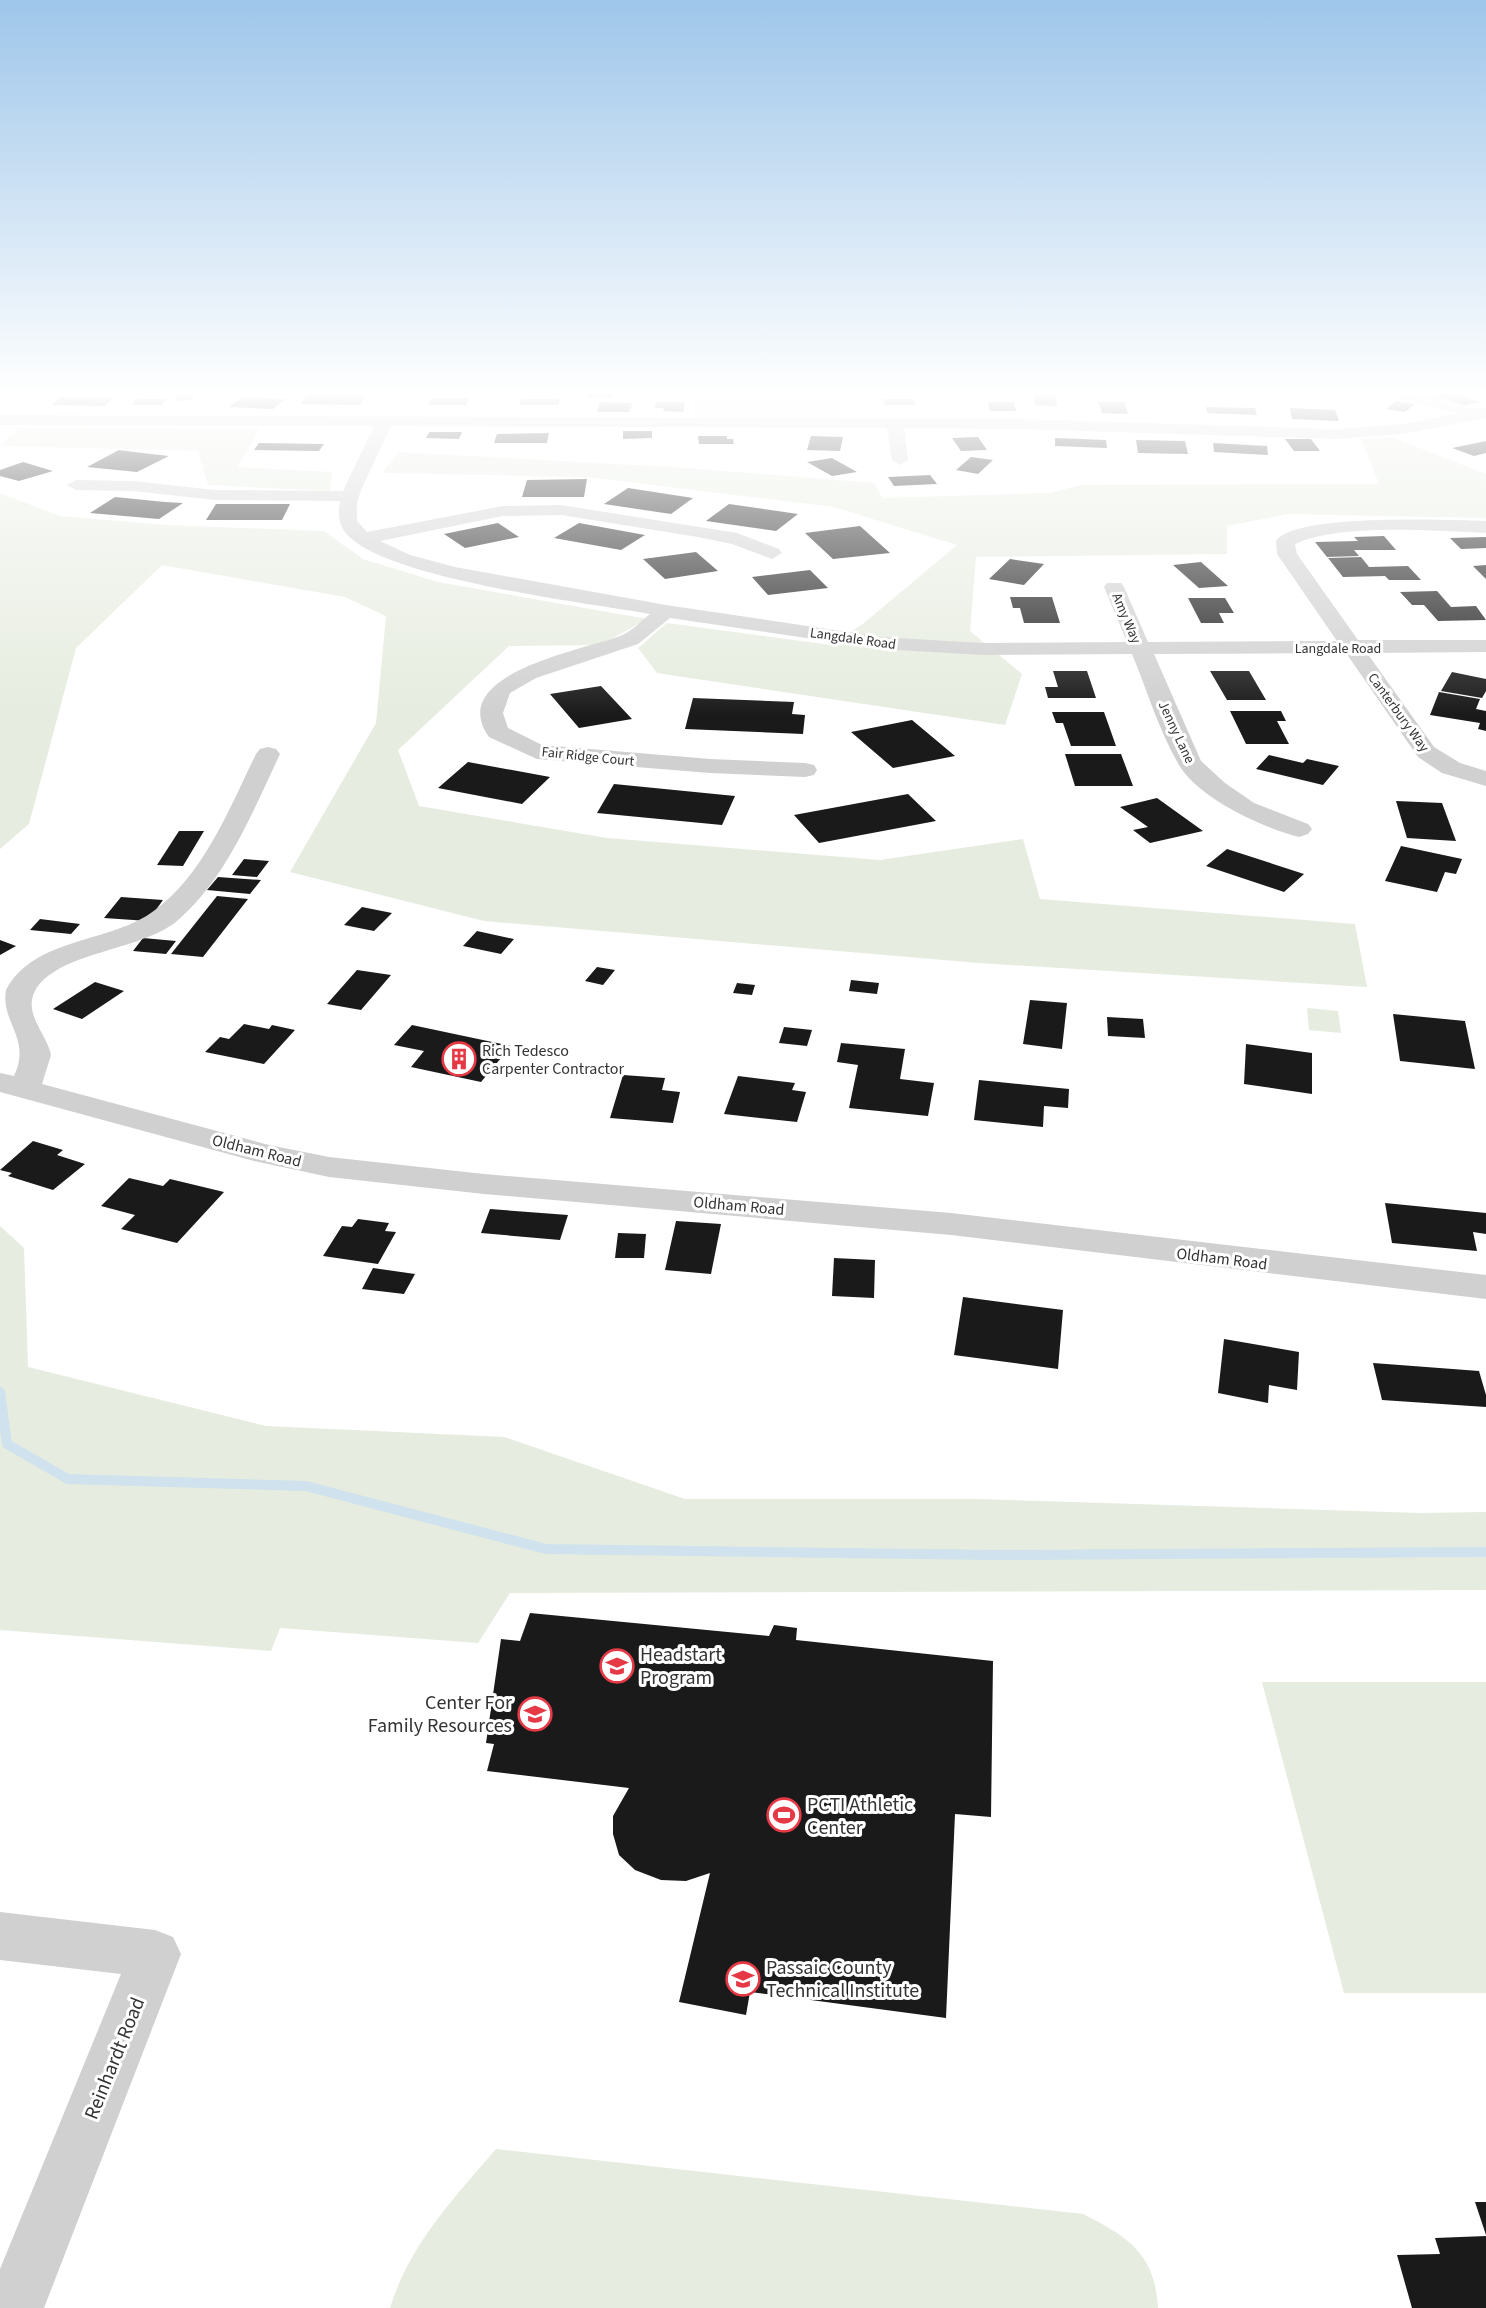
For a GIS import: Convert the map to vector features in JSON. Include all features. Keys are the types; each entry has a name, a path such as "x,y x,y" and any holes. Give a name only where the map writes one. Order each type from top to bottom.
{"street":[{"name":"Langdale Road","path":"350,500 348,521 364,538 403,559 445,571 666,611 913,646 1139,649 1486,646"},
{"path":"364,538 504,511 561,510 698,531 737,539 771,553"},
{"name":"Canterbury Way","path":"1486,527 1335,528 1292,536 1285,541 1287,554 1426,752 1451,768 1486,779"},
{"name":"Amy Way","path":"1114,587 1139,649"},
{"name":"Fair Ridge Court","path":"666,611 631,640 528,673 500,690 492,712 497,732 537,752 700,766 805,770"},
{"name":"Jenny Lane","path":"1139,649 1190,764 1216,788 1245,808 1299,829"},
{"path":"12,1085 35,1066 36,1051 17,1015 20,992 41,967 132,934 166,916 205,871 225,842 268,754"},
{"name":"Oldham Road","path":"12,1085 266,1154 340,1168 484,1185 951,1224 1486,1287"},
{"name":"Reinhardt Road","path":"0,1936 155,1954 14,2308"}],"shaded area":[{"path":"0,500 17,500 60,516 166,525 324,531 363,559 438,582 647,619 600,645 509,646 398,750 419,806 607,838 880,860 1023,839 1040,899 1355,924 1367,987 979,963 484,921 290,872 376,723 386,616 345,597 162,565 76,648 29,824 0,849"},
{"path":"774,500 1486,500 1486,518 1288,514 1227,526 1227,554 976,557 970,631 1022,674 1005,725 657,673 638,648 667,623 831,645 864,623 957,545 834,507"},
{"path":"1307,1008 1338,1011 1341,1033 1309,1030"},
{"path":"0,1226 24,1248 28,1367 266,1426 504,1437 685,1499 977,1499 1420,1513 1486,1512 1486,1590 510,1593 478,1643 280,1628 271,1651 0,1630"},
{"path":"1262,1682 1486,1682 1486,1993 1344,1993"},
{"path":"496,2149 1083,2214 1126,2239 1145,2260 1156,2289 1158,2308 390,2308 409,2263 434,2223"}],"building":[{"path":"111,500 183,503 159,519 90,513"},
{"path":"610,500 691,500 671,514 604,504"},
{"path":"216,504 290,504 282,520 206,520"},
{"path":"729,504 798,514 776,531 706,521"},
{"path":"498,523 519,537 465,548 444,534"},
{"path":"579,523 645,535 621,550 554,538"},
{"path":"860,526 890,553 833,559 805,533"},
{"path":"1384,536 1396,550 1354,550 1359,556 1327,557 1315,542 1358,541 1354,537"},
{"path":"1486,537 1486,548 1461,549 1450,538"},
{"path":"696,552 718,571 665,579 643,559"},
{"path":"1361,557 1369,567 1408,566 1421,580 1389,580 1385,576 1343,577 1328,558"},
{"path":"1010,559 1044,564 1024,585 989,579"},
{"path":"1201,562 1228,586 1199,588 1173,565"},
{"path":"1486,565 1486,579 1473,566"},
{"path":"810,570 828,588 768,595 752,577"},
{"path":"1437,591 1451,607 1476,606 1486,620 1438,621 1424,605 1412,605 1400,592"},
{"path":"1010,597 1052,597 1060,623 1024,623 1020,608 1013,608"},
{"path":"1188,598 1225,598 1234,613 1219,613 1224,623 1201,623"},
{"path":"1053,671 1087,671 1096,698 1048,698 1045,687 1058,687"},
{"path":"1210,671 1249,671 1266,700 1227,700"},
{"path":"1452,672 1486,679 1486,691 1482,698 1441,691"},
{"path":"601,686 632,719 579,728 550,694"},
{"path":"1439,692 1480,699 1476,709 1486,711 1486,731 1478,729 1480,723 1430,715"},
{"path":"693,698 794,702 792,714 805,715 803,734 685,729"},
{"path":"1230,711 1281,711 1286,721 1277,721 1289,744 1246,744"},
{"path":"1052,712 1104,712 1116,746 1071,746 1063,723 1056,723"},
{"path":"912,720 955,756 893,768 851,732"},
{"path":"1065,754 1121,754 1133,786 1075,786"},
{"path":"1269,755 1303,763 1307,759 1339,766 1323,785 1256,769"},
{"path":"468,762 550,777 522,804 438,788"},
{"path":"614,784 735,796 722,825 597,813"},
{"path":"908,794 936,821 819,843 794,815"},
{"path":"1157,798 1203,831 1150,843 1133,830 1148,827 1120,807"},
{"path":"1396,801 1442,803 1456,841 1407,838"},
{"path":"179,831 204,831 183,866 157,865"},
{"path":"1401,846 1462,859 1456,874 1445,872 1437,892 1385,881"},
{"path":"1227,849 1304,874 1284,892 1206,866"},
{"path":"244,859 269,861 257,877 232,875"},
{"path":"218,877 261,880 250,894 207,890"},
{"path":"217,896 248,899 203,957 171,954"},
{"path":"121,897 163,900 148,921 104,918"},
{"path":"362,907 392,913 374,931 344,925"},
{"path":"40,919 80,924 71,934 30,930"},
{"path":"477,931 514,939 501,954 463,946"},
{"path":"143,938 176,941 166,954 133,951"},
{"path":"0,940 16,946 0,955"},
{"path":"597,967 615,970 603,985 585,981"},
{"path":"357,970 391,975 361,1010 327,1004"},
{"path":"851,980 879,983 877,994 849,991"},
{"path":"95,982 124,991 82,1019 53,1009"},
{"path":"737,983 755,985 752,995 733,993"},
{"path":"1030,1000 1067,1003 1062,1049 1023,1044"},
{"path":"1393,1014 1465,1021 1475,1069 1400,1061"},
{"path":"1107,1017 1143,1019 1145,1038 1108,1036"},
{"path":"244,1024 269,1029 272,1025 295,1030 264,1064 205,1052 220,1037 229,1039"},
{"name":"Rich Tedesco Carpenter Contractor","path":"412,1025 511,1046 481,1082 411,1067 424,1051 394,1045"},
{"path":"784,1027 812,1030 807,1046 779,1043"},
{"path":"841,1043 905,1049 900,1079 934,1083 928,1116 849,1108 858,1065 837,1062"},
{"path":"1246,1044 1312,1053 1312,1094 1244,1084"},
{"path":"623,1075 665,1078 662,1090 680,1092 673,1123 610,1118"},
{"path":"738,1076 795,1083 792,1090 806,1092 797,1122 724,1114"},
{"path":"979,1080 1069,1089 1068,1108 1044,1106 1043,1127 974,1120"},
{"path":"33,1141 63,1150 57,1155 85,1164 53,1190 8,1176 12,1173 0,1170"},
{"path":"129,1178 163,1186 170,1179 224,1192 177,1243 121,1229 135,1215 101,1206"},
{"path":"1385,1203 1486,1213 1486,1234 1473,1232 1477,1251 1392,1243"},
{"path":"490,1209 568,1215 560,1240 481,1233"},
{"path":"358,1219 389,1223 385,1231 396,1232 378,1264 323,1256 342,1226 352,1227"},
{"path":"676,1221 721,1224 711,1274 665,1270"},
{"path":"618,1233 646,1234 644,1258 615,1258"},
{"path":"834,1258 875,1260 874,1298 832,1296"},
{"path":"373,1268 415,1274 404,1294 362,1289"},
{"path":"963,1297 1063,1310 1058,1369 954,1355"},
{"path":"1224,1339 1299,1352 1297,1390 1269,1385 1268,1403 1218,1393"},
{"path":"1373,1363 1479,1371 1486,1395 1486,1407 1382,1400"},
{"name":"PCTI Athletic Center","path":"530,1613 769,1636 774,1625 797,1628 796,1640 993,1661 991,1817 955,1814 946,2018 750,1992 746,2015 679,2002 710,1873 686,1881 661,1880 635,1870 619,1855 613,1834 613,1816 629,1788 487,1771 494,1744 486,1743 501,1639 520,1641"},
{"path":"1475,2202 1486,2202 1486,2235"},
{"path":"1486,2236 1486,2308 1412,2308 1397,2255 1440,2254 1435,2238"}],"waterway":[{"path":"0,1392 7,1444 68,1479 306,1486 546,1549 996,1555 1486,1552"}],"place":[{"name":"Rich Tedesco Carpenter Contractor","path":"459,1059"},
{"name":"Headstart Program","path":"617,1666"},
{"name":"Center For Family Resources","path":"535,1714"},
{"name":"PCTI Athletic Center","path":"784,1815"},
{"name":"Passaic County Technical Institute","path":"743,1979"}]}
